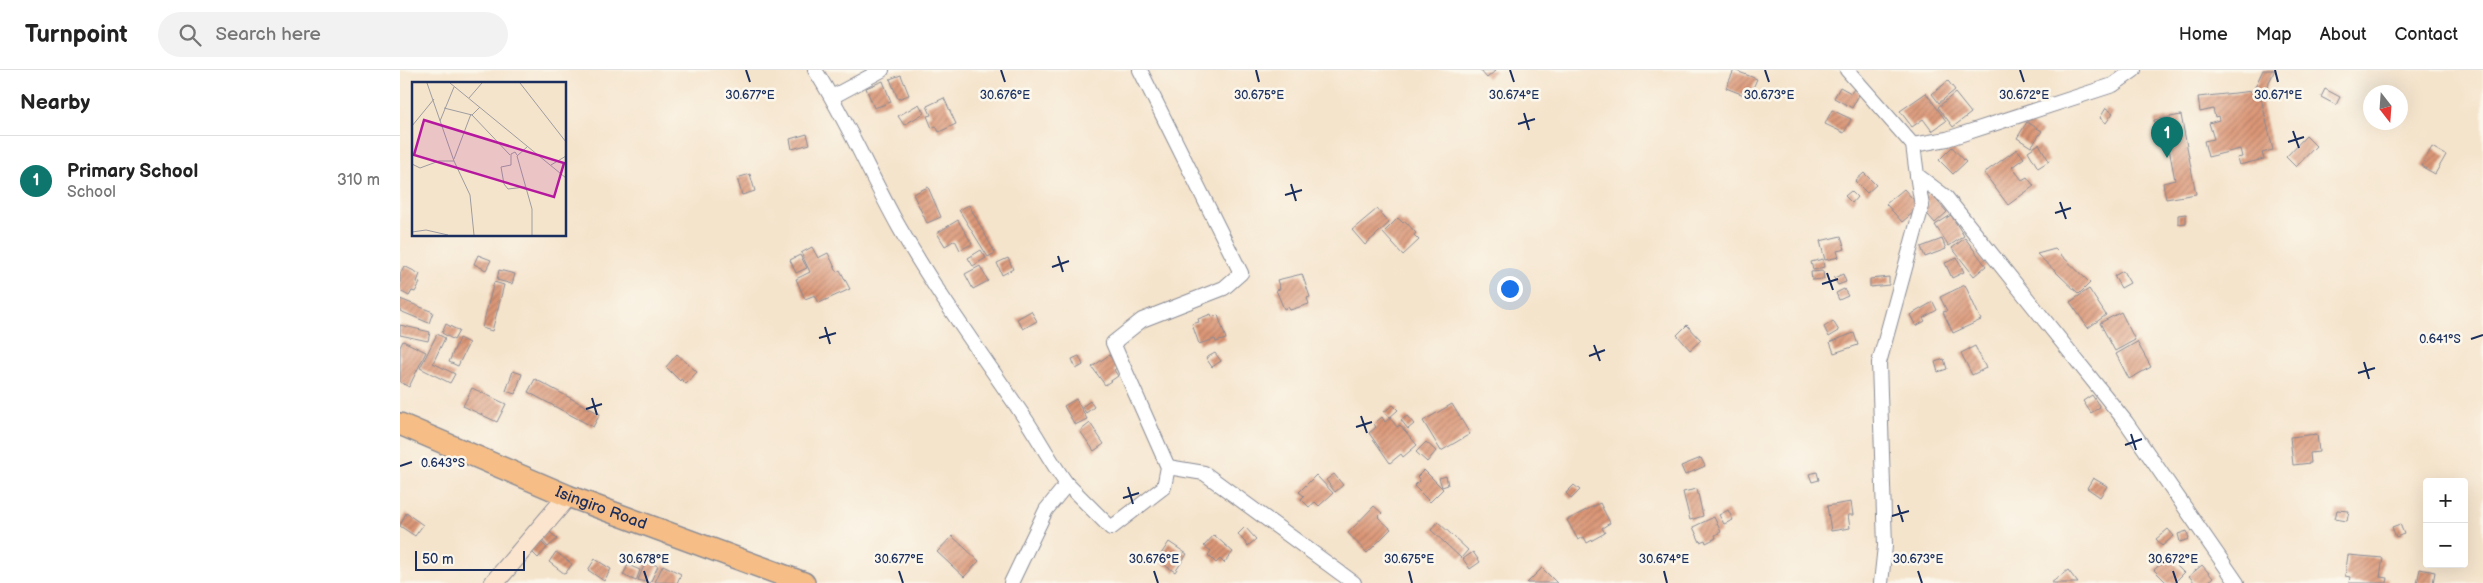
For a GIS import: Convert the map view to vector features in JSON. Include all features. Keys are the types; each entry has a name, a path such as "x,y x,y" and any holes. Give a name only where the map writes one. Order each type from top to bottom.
{"main road":[{"name":"Isingiro Road","path":"400,424 568,496 804,583"}],"street":[{"path":"815,70 832,97 899,227 953,315 1024,416 1049,460 1066,484 1111,528 1164,487 1168,467 1113,343 1142,320 1224,288 1241,273 1140,70"},
{"path":"832,97 882,70"},
{"path":"1847,70 1913,145 1922,206 1879,362 1885,546 1880,583"},
{"path":"1913,145 1947,139 2113,85 2134,70"},
{"path":"1917,175 1946,198 2126,422 2237,583"},
{"path":"1168,467 1204,472 1354,583"},
{"path":"1011,583 1046,510 1066,484"},
{"path":"494,583 568,496"}],"building":[{"path":"1480,70 1493,70 1495,71 1487,78"},
{"path":"1734,70 1757,79 1749,97 1726,88"},
{"path":"2263,70 2275,70 2261,98 2273,150 2262,153 2264,159 2239,165 2237,158 2242,157 2240,149 2208,157 2204,141 2214,139 2209,123 2219,120 2218,116 2215,117 2213,109 2200,112 2198,97 2253,91"},
{"path":"901,75 909,95 898,99 890,79"},
{"path":"883,81 891,102 874,108 866,88"},
{"path":"1948,81 1955,90 1939,103 1932,94"},
{"path":"1840,87 1851,93 1854,89 1860,93 1852,108 1834,98"},
{"path":"2325,89 2340,97 2336,105 2321,97"},
{"path":"1926,93 1946,121 1932,131 1923,119 1912,127 1900,111"},
{"path":"1955,93 1971,113 1953,127 1938,107"},
{"path":"944,98 956,124 939,132 936,126 932,128 927,116 931,115 927,106"},
{"path":"919,104 924,113 904,125 898,116"},
{"path":"2106,108 2113,113 2106,123 2100,118"},
{"path":"1832,110 1851,119 1844,133 1825,124"},
{"path":"2181,115 2196,194 2166,199 2163,183 2175,180 2166,133 2157,135 2154,120"},
{"path":"2027,122 2042,131 2031,147 2017,138"},
{"path":"807,134 810,144 792,149 790,139"},
{"path":"2306,136 2316,146 2296,167 2286,157"},
{"path":"2039,144 2049,161 2038,168 2028,151"},
{"path":"1952,147 1966,162 1953,174 1939,160"},
{"path":"2432,147 2446,155 2435,174 2421,166"},
{"path":"2017,149 2024,158 2012,167 2022,180 2027,177 2034,186 2008,205 1984,173"},
{"path":"1864,173 1876,185 1867,193 1855,181"},
{"path":"750,174 755,191 742,195 737,178"},
{"path":"928,187 941,217 927,223 913,194"},
{"path":"1904,189 1920,207 1902,222 1886,204"},
{"path":"1851,191 1857,197 1852,203 1845,196"},
{"path":"1930,193 1947,212 1935,223 1923,209 1929,204 1924,198"},
{"path":"969,205 995,253 988,257 959,210"},
{"path":"1377,209 1389,223 1365,245 1352,230"},
{"path":"2186,214 2186,223 2178,224 2178,215"},
{"path":"1951,215 1964,236 1949,246 1935,225"},
{"path":"1398,218 1403,223 1405,221 1416,233 1414,235 1419,240 1403,255 1383,233"},
{"path":"958,220 972,244 960,250 955,240 945,246 937,233"},
{"path":"1841,236 1845,249 1837,251 1839,257 1825,260 1820,241"},
{"path":"1965,238 1986,266 1974,276 1952,248"},
{"path":"1942,239 1946,249 1925,257 1921,247"},
{"path":"812,247 818,258 828,253 837,272 840,270 850,289 819,303 815,295 805,299 796,279 810,272 801,253"},
{"path":"2055,249 2090,283 2079,294 2037,254"},
{"path":"981,250 986,258 973,266 968,258"},
{"path":"478,255 491,260 486,270 474,264"},
{"path":"800,255 807,268 796,273 790,260"},
{"path":"1008,258 1013,269 1002,275 997,263"},
{"path":"1957,258 1964,272 1952,278 1945,263"},
{"path":"1823,259 1824,267 1813,270 1811,262"},
{"path":"404,266 420,274 417,282 420,283 415,292 412,291 409,296 400,291 400,274"},
{"path":"980,266 988,281 973,289 965,274"},
{"path":"499,270 515,274 512,284 497,280"},
{"path":"1823,271 1824,279 1812,280 1811,272"},
{"path":"2123,271 2130,283 2121,288 2114,276"},
{"path":"1302,274 1310,297 1307,298 1309,304 1290,310 1288,307 1284,309 1276,290 1280,289 1277,280"},
{"path":"1843,274 1846,282 1838,285 1834,278"},
{"path":"1889,277 1889,285 1870,287 1870,279"},
{"path":"494,282 504,285 492,331 482,328"},
{"path":"1965,285 1981,320 1953,333 1943,312 1947,311 1940,297"},
{"path":"1844,289 1848,296 1839,300 1836,293"},
{"path":"2089,289 2106,315 2088,328 2070,302"},
{"path":"400,299 433,312 429,323 400,311"},
{"path":"1933,302 1937,310 1923,318 1925,321 1916,326 1910,315"},
{"path":"1031,311 1037,321 1023,329 1017,319"},
{"path":"2121,312 2135,340 2115,351 2100,323"},
{"path":"1211,314 1212,317 1218,315 1226,339 1216,342 1215,339 1199,344 1192,324 1199,322 1198,319"},
{"path":"1833,321 1839,331 1829,337 1824,327"},
{"path":"446,324 459,331 454,340 442,333"},
{"path":"400,325 430,332 428,341 400,335"},
{"path":"1687,325 1701,340 1690,350 1677,335"},
{"path":"1854,333 1858,345 1834,353 1830,342"},
{"path":"437,334 445,338 433,363 455,374 450,383 420,368"},
{"path":"459,338 469,343 458,366 449,362"},
{"path":"403,341 426,352 409,387 400,382 400,347"},
{"path":"2137,342 2151,367 2129,379 2116,354"},
{"path":"1975,346 1986,368 1972,375 1961,353"},
{"path":"1215,353 1221,361 1212,367 1206,358"},
{"path":"677,354 697,372 686,384 681,379 680,381 666,367"},
{"path":"1109,355 1118,367 1114,370 1118,376 1105,385 1092,367"},
{"path":"1079,356 1083,365 1076,369 1072,359"},
{"path":"1944,359 1947,369 1938,372 1935,362"},
{"path":"513,371 522,374 515,394 506,391"},
{"path":"535,379 600,414 593,427 528,392"},
{"path":"472,388 506,404 497,422 463,406"},
{"path":"2092,395 2100,407 2091,413 2083,401"},
{"path":"1076,399 1087,419 1075,425 1064,406"},
{"path":"1090,401 1094,407 1086,413 1082,407"},
{"path":"1452,404 1470,434 1441,451 1423,421"},
{"path":"1393,405 1398,410 1389,418 1384,412"},
{"path":"1407,416 1414,424 1408,429 1401,420"},
{"path":"1382,417 1385,422 1390,418 1397,427 1400,425 1417,445 1403,457 1401,454 1390,463 1369,433 1376,427 1374,424"},
{"path":"1090,423 1104,444 1094,451 1080,431"},
{"path":"2317,434 2319,452 2310,453 2311,463 2293,465 2290,437"},
{"path":"1426,442 1436,451 1427,462 1416,452"},
{"path":"1701,458 1705,466 1685,475 1681,466"},
{"path":"1424,470 1443,489 1430,502 1414,486 1420,480 1417,477"},
{"path":"1817,472 1819,480 1812,482 1809,474"},
{"path":"1334,474 1343,485 1335,492 1326,480"},
{"path":"1316,475 1333,493 1319,506 1315,502 1309,507 1301,499 1304,496 1299,492"},
{"path":"1446,476 1448,485 1442,487 1439,478"},
{"path":"2093,478 2107,486 2100,497 2087,488"},
{"path":"1574,485 1580,490 1571,499 1566,493"},
{"path":"1697,489 1703,516 1690,520 1683,492"},
{"path":"1851,502 1853,515 1848,515 1850,528 1831,531 1827,506"},
{"path":"1600,503 1610,523 1602,528 1605,533 1587,543 1584,537 1578,540 1567,520"},
{"path":"1374,506 1382,513 1378,517 1391,529 1367,553 1348,533"},
{"path":"1728,510 1733,520 1724,524 1719,515"},
{"path":"2337,510 2349,511 2347,521 2335,519"},
{"path":"406,513 423,525 415,536 400,526"},
{"path":"1714,517 1721,532 1715,535 1716,538 1706,543 1705,540 1700,542 1693,527"},
{"path":"1438,522 1468,550 1461,558 1431,530"},
{"path":"2400,524 2404,534 2396,537 2392,527"},
{"path":"1245,527 1256,539 1248,546 1238,534"},
{"path":"2168,529 2174,536 2162,546 2156,539"},
{"path":"548,530 557,539 548,547 540,538"},
{"path":"2187,531 2189,539 2180,542 2178,534"},
{"path":"1214,535 1233,552 1224,563 1220,559 1216,563 1208,555 1211,551 1204,546"},
{"path":"952,536 979,561 964,577 937,552"},
{"path":"538,539 547,548 538,558 529,549"},
{"path":"1169,542 1187,554 1175,572 1157,560"},
{"path":"556,552 572,564 565,574 549,562"},
{"path":"1473,552 1480,562 1470,569 1463,559"},
{"path":"2348,555 2383,558 2380,577 2388,578 2387,583 2349,583 2350,577 2345,576"},
{"path":"2168,557 2184,573 2174,583 2167,583 2154,570"},
{"path":"595,559 611,569 604,581 588,570"},
{"path":"646,561 658,566 650,583 638,580"},
{"path":"628,565 640,570 636,581 623,575"},
{"path":"663,565 681,574 677,583 655,582"},
{"path":"2202,565 2213,578 2207,583 2195,583 2189,576"},
{"path":"1542,568 1557,583 1527,583"},
{"path":"2420,569 2435,572 2433,583 2417,583"},
{"path":"2068,570 2078,583 2051,583"}],"place":[{"name":"Primary School","path":"2167,158"}]}
